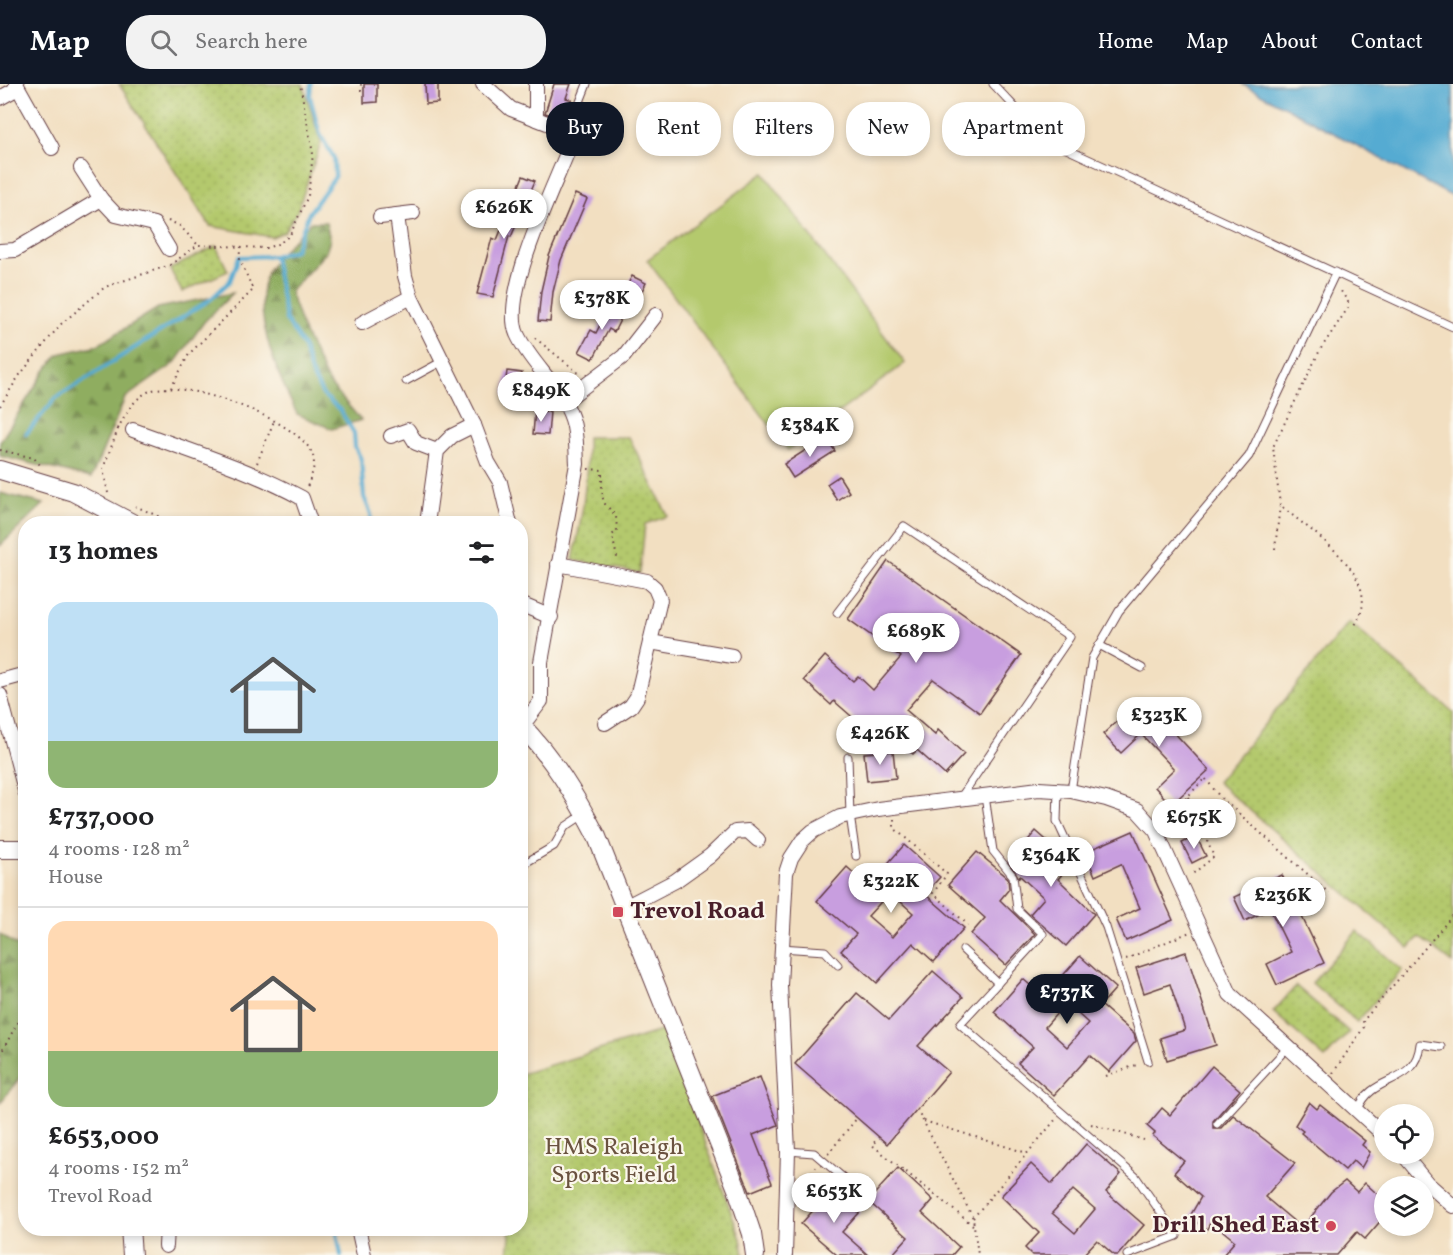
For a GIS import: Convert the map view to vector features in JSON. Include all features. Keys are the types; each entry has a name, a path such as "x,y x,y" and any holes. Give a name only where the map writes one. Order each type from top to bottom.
{"street":[{"path":"483,84 511,109 546,123"},
{"path":"536,84 536,119"},
{"path":"0,98 17,86 52,148"},
{"path":"528,717 541,701 541,662 551,617 558,564 576,468 576,435 565,402 527,352 516,333 513,300 518,276 566,156"},
{"path":"81,168 100,199 116,215 154,224 169,249"},
{"path":"0,251 15,250 100,199"},
{"path":"380,217 413,213"},
{"path":"397,215 405,276 411,297 474,425 488,462 500,482 508,516"},
{"path":"362,323 411,297"},
{"path":"565,402 624,356 656,315"},
{"path":"428,516 437,451 452,436 474,425"},
{"path":"133,430 252,474 302,498 308,516"},
{"path":"391,436 408,430 416,443 437,451"},
{"path":"0,470 73,492 119,516"},
{"path":"558,564 647,581 655,588 660,600 637,698 631,705 605,723"},
{"path":"528,607 551,617"},
{"path":"650,642 732,656"},
{"path":"0,681 18,676"},
{"path":"0,695 18,764"},
{"path":"528,733 555,764 585,813 625,907 737,1189 752,1234 755,1255"},
{"path":"785,1255 788,1150 780,985 785,884 791,858 813,831 850,815 893,807 1039,789 1106,799 1137,810 1156,831 1230,994 1374,1126"},
{"path":"625,907 675,881 710,856 735,832 748,831 758,840"},
{"path":"0,849 18,849"},
{"path":"1411,1164 1427,1183 1453,1206"},
{"path":"131,1236 132,1255"},
{"path":"166,1246 167,1236"},
{"path":"360,1236 364,1255"}],"lane":[{"path":"579,102 586,84"},
{"path":"993,84 1027,120 1060,146 1453,327"},
{"path":"1148,1061 1106,927 1057,821 1092,658 1119,611 1249,456 1336,272"},
{"path":"406,381 441,362"},
{"path":"837,613 904,526 1070,637 960,798"},
{"path":"1099,645 1142,668"},
{"path":"848,757 850,815 856,855"},
{"path":"985,796 993,851 1013,876 1017,909 1043,934 960,1024 1136,1178 1177,1236 1127,1255"},
{"path":"528,861 554,846 565,827 585,813"},
{"path":"781,948 825,951 838,965"},
{"path":"963,950 998,983"},
{"path":"1411,1043 1441,1047"},
{"path":"1358,1112 1358,1107 1379,1085 1410,1071 1417,1059 1420,1044"},
{"path":"1217,1124 1288,1047"},
{"path":"788,1150 814,1153 847,1181"}],"path":[{"path":"0,406 19,376 60,325 105,287 170,266 198,245 267,248 280,243 290,235 308,196 314,154 300,84"},
{"path":"361,84 361,96"},
{"path":"154,224 158,217 179,225 198,245"},
{"path":"171,388 189,354 253,290 239,257 241,247"},
{"path":"1275,549 1280,505 1273,447 1320,350 1348,308 1348,302 1333,280"},
{"path":"515,322 591,383"},
{"path":"108,494 103,469 125,412 149,391 171,388 242,406 299,436 313,455 313,470 302,498"},
{"path":"252,474 274,421"},
{"path":"118,429 133,430"},
{"path":"0,450 33,458 48,474 49,484"},
{"path":"576,468 602,470 604,504 617,520 617,531 612,535 612,542 622,575"},
{"path":"126,502 158,516"},
{"path":"1280,505 1343,560 1359,579 1365,600 1364,610 1355,625"},
{"path":"1156,831 1205,778 1220,797 1329,893"},
{"path":"1180,885 1214,857 1188,797"},
{"path":"893,807 894,828 947,874 933,893 968,925"},
{"path":"1326,1082 1364,1027 1363,1021 1453,915"},
{"path":"1117,962 1199,928"},
{"path":"0,1055 18,1022"},
{"path":"1106,1076 1117,1069 1148,1061"},
{"path":"917,1108 973,1218 978,1255"},
{"path":"973,1218 1061,1112"},
{"path":"923,1120 1027,1153"},
{"path":"1084,1132 1092,1122 1144,1140"},
{"path":"879,1137 872,1145 974,1226"}],"green space":[{"path":"119,84 303,84 321,143 297,212 284,232 272,237 210,226"},
{"path":"764,173 905,363 788,450 647,260"},
{"path":"311,222 326,222 330,240 326,252 290,292 302,327 328,382 361,420 332,429 297,414 275,363 264,324 262,305 263,287 271,265"},
{"path":"216,246 228,271 182,292 170,269"},
{"path":"233,293 204,322 174,364 125,398 91,478 0,456 0,442 45,371 59,354 98,345 158,308"},
{"path":"587,437 629,437 668,516 645,524 640,573 573,560 584,499"},
{"path":"0,493 44,504 31,516 18,516 18,529 0,546"},
{"path":"1349,622 1453,712 1453,963 1419,937 1409,948 1217,782"},
{"path":"1357,931 1402,970 1357,1022 1312,983"},
{"path":"0,934 18,946 18,1080 0,1103"},
{"path":"1296,986 1349,1032 1325,1058 1273,1012"},
{"name":"HMS Raleigh Sports Field","path":"664,1030 741,1239 744,1255 508,1255 510,1236 528,1236 528,1072"}],"water":[{"path":"1242,84 1453,84 1453,197"}],"building":[{"path":"364,84 377,84 377,102 364,103"},
{"path":"425,84 438,84 438,103 426,104"},
{"path":"554,84 571,84 566,98 572,100 571,102 548,102"},
{"path":"523,176 535,181 511,237 509,236 493,297 477,294 492,238 497,240"},
{"path":"575,194 587,199 561,260 553,292 550,322 538,321 541,291 549,256"},
{"path":"632,276 646,283 635,304 621,297"},
{"path":"611,303 625,310 614,332 609,329 593,359 579,352 591,330 596,333"},
{"path":"507,371 522,373 519,397 504,395"},
{"path":"535,410 550,412 548,435 533,434"},
{"path":"826,437 835,451 793,478 784,464"},
{"path":"839,476 849,492 837,500 827,484"},
{"path":"888,561 1021,655 980,713 933,679 906,710 935,735 938,730 964,754 945,775 917,750 913,754 892,735 893,746 869,725 866,729 834,701 831,705 804,680 825,656 853,681 858,676 873,690 901,657 848,619"},
{"path":"1142,698 1209,770 1171,805 1155,787 1174,769 1141,734 1121,753 1103,734"},
{"path":"893,751 896,778 867,781 864,753"},
{"path":"1036,831 1069,860 1071,864 1058,879 1094,914 1066,946 1030,914 1044,898 1020,876 1019,878 1009,862"},
{"path":"1133,831 1173,920 1126,941 1116,919 1140,908 1121,864 1095,876 1085,852"},
{"path":"1196,836 1206,856 1192,863 1182,843"},
{"path":"904,845 940,877 925,894 964,928 934,962 913,943 877,983 841,951 856,934 817,901 847,867 868,886","holes":["890,892 913,913 892,937 868,916"]},
{"path":"977,852 1008,878 1009,889 1000,900 1035,934 1006,965 971,934 985,918 948,885"},
{"path":"1282,875 1324,963 1277,985 1267,964 1291,952 1270,909 1245,921 1234,897"},
{"path":"1186,952 1216,1045 1167,1060 1160,1038 1185,1030 1170,984 1144,993 1136,968"},
{"path":"1080,956 1116,988 1101,1005 1134,1034 1136,1041 1109,1072 1090,1055 1054,1095 1018,1063 1033,1047 994,1012 1023,979 1044,997","holes":["1066,1003 1088,1023 1067,1047 1045,1027"]},
{"path":"933,971 963,997 918,1046 949,1072 887,1144 795,1064 857,993 889,1020"},
{"path":"1212,1066 1240,1090 1213,1121 1213,1128 1221,1128 1233,1115 1295,1163 1265,1197 1302,1228 1331,1192 1345,1181 1357,1192 1365,1183 1374,1191 1374,1229 1365,1239 1357,1232 1337,1255 1223,1255 1235,1241 1211,1221 1206,1231 1190,1216 1201,1197 1174,1173 1184,1161 1153,1136 1155,1133 1147,1126 1162,1108 1170,1115"},
{"path":"760,1077 778,1125 753,1135 772,1183 750,1192 712,1096"},
{"path":"1309,1102 1317,1109 1320,1105 1365,1141 1362,1145 1370,1152 1361,1168 1353,1161 1345,1170 1301,1133 1303,1131 1295,1125"},
{"path":"1086,1144 1121,1174 1106,1192 1144,1225 1118,1255 1114,1255 1097,1240 1083,1255 1032,1255 1025,1248 1039,1233 1001,1196 1031,1164 1052,1184","holes":["1073,1190 1095,1209 1075,1233 1052,1213"]},
{"path":"898,1168 933,1200 922,1213 959,1247 952,1255 892,1255 908,1237 868,1201"},
{"path":"833,1188 860,1212 842,1232 868,1255 837,1255 801,1224"}],"waterway":[{"path":"311,84 310,96 320,134 334,158 335,177 309,213 295,250 274,256 286,320 303,346 311,373 323,395 340,410 354,433 355,447 361,459 364,497 371,516"},
{"path":"26,434 56,398 211,299 230,281 239,257 274,256"},
{"path":"337,1236 341,1255"}],"place":[{"name":"Trevol Road","path":"618,912"},
{"name":"Drill Shed East","path":"1331,1226"}]}
